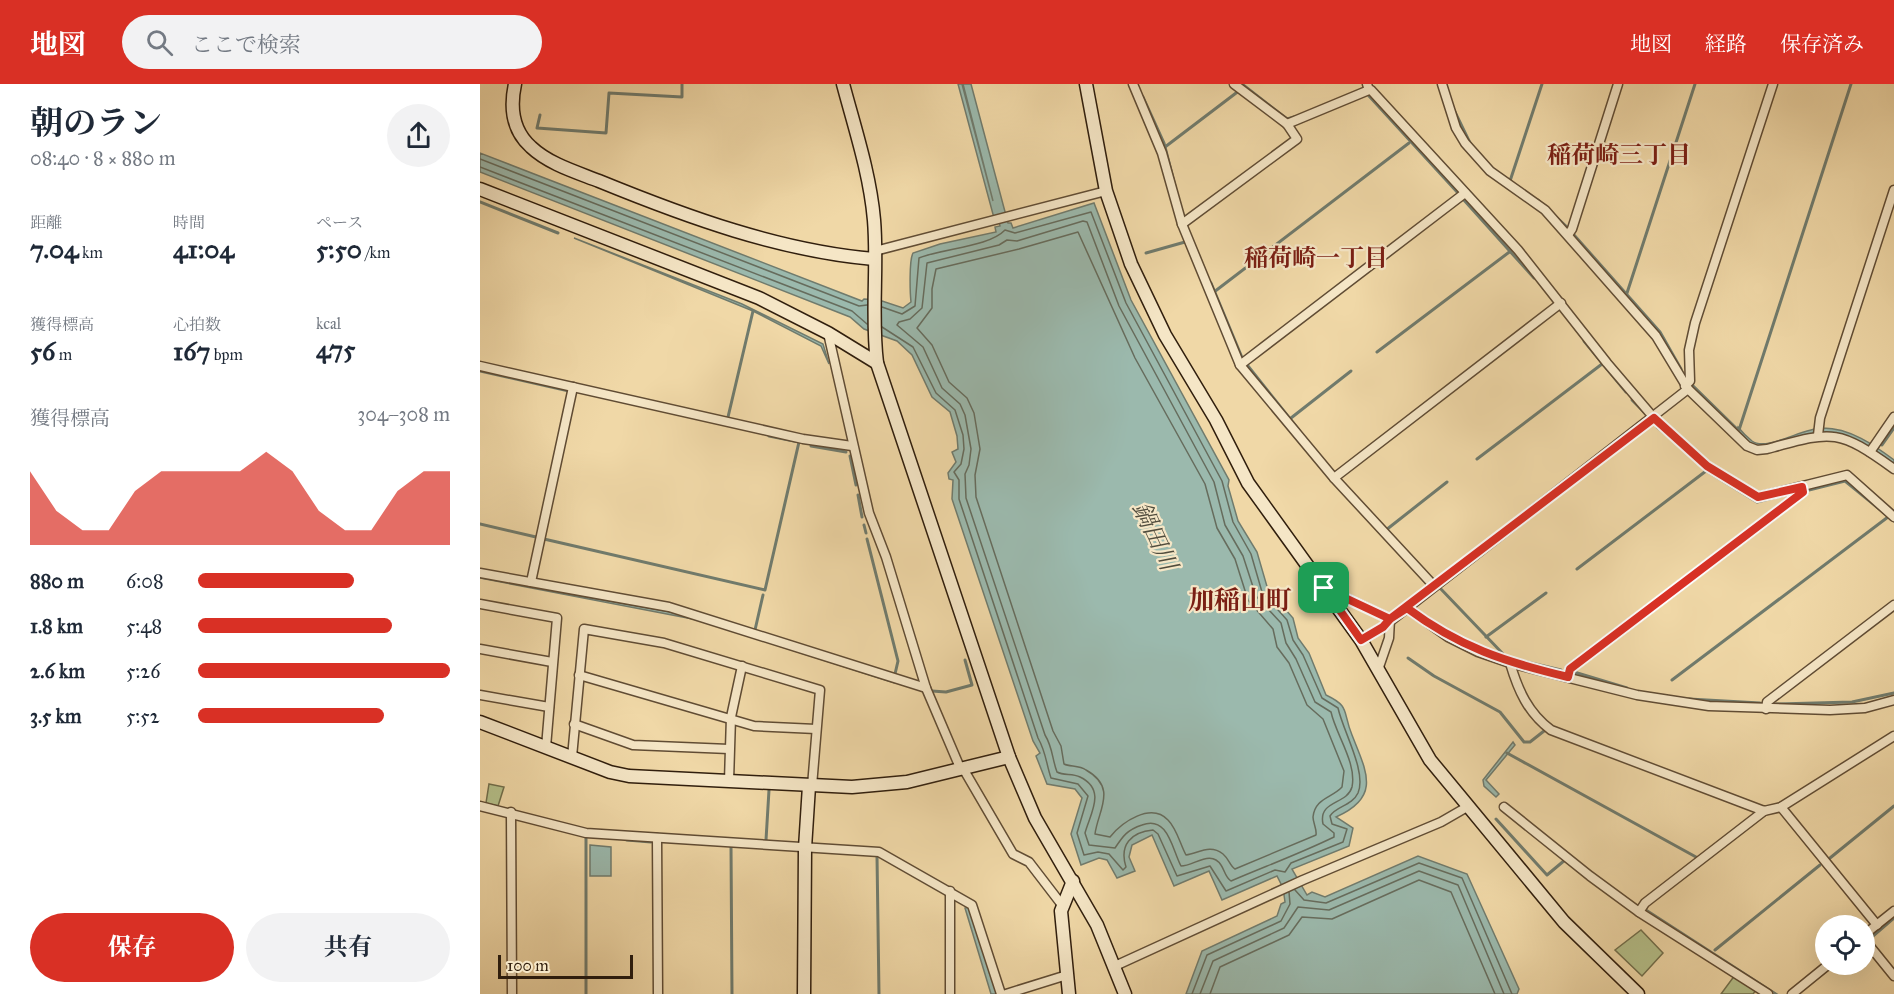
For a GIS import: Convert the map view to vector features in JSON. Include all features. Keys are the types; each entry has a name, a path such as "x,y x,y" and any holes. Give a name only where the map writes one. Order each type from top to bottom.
{"street":[{"path":"515,84 512,112 515,124 529,146 555,163 623,191 767,240 841,256 875,255 1106,191"},
{"path":"843,84 872,201 875,255 874,341 877,363 1009,757 1035,818 1073,881 1115,966 1125,994"},
{"path":"1086,84 1106,191 1131,264 1165,335 1216,420 1248,483 1361,640 1430,760 1564,922 1638,994"},
{"path":"1133,84 1162,153 1182,225 1240,365 1334,478 1434,586"},
{"path":"1182,225 1297,139 1287,124 1234,84"},
{"path":"1442,84 1456,128 1465,143 1490,171 1545,210 1656,336 1688,385 1753,449 1767,449 1818,432 1872,448 1894,469"},
{"path":"1568,235 1572,229 1618,84"},
{"path":"1361,640 1383,627 1390,619 1654,418 1688,385 1689,350 1695,323 1773,84"},
{"path":"1287,124 1368,87 1518,250 1654,418 1707,466 1758,497 1847,475 1894,517"},
{"path":"480,189 759,298 828,333 877,363"},
{"path":"1818,432 1894,190"},
{"path":"1240,365 1465,193"},
{"path":"1334,478 1561,303"},
{"path":"828,333 869,513 886,557 926,688 963,770 1013,854 1029,862 1062,905"},
{"path":"480,366 803,439 852,446"},
{"path":"531,582 573,387"},
{"path":"1872,448 1894,417"},
{"path":"1568,677 1570,669 1803,492 1802,487"},
{"path":"480,573 669,608 926,688"},
{"path":"1324,588 1390,619"},
{"path":"480,604 557,618 546,747"},
{"path":"1766,709 1767,702 1894,605"},
{"path":"1407,608 1448,637 1510,663 1637,695 1709,706 1766,709 1865,708 1894,700"},
{"path":"1378,670 1389,638 1390,619"},
{"path":"572,757 584,628 664,642 820,690 805,849 804,994"},
{"path":"480,649 552,662"},
{"path":"1510,663 1524,699 1538,721 1551,730 1764,811"},
{"path":"729,781 731,717 742,666"},
{"path":"579,675 731,717 754,726 816,729"},
{"path":"480,695 549,707"},
{"path":"480,722 610,772 629,776 810,786 879,786 963,770 1009,757"},
{"path":"574,724 633,745 729,749"},
{"path":"1639,912 1646,903 1764,811 1781,807 1894,736"},
{"path":"480,806 511,812 586,833 879,852 972,905 1001,994"},
{"path":"1115,966 1280,890 1441,822 1467,807"},
{"path":"1504,807 1639,912 1768,994"},
{"path":"1781,807 1877,925 1894,911"},
{"path":"511,812 512,994"},
{"path":"657,838 658,994"},
{"path":"1069,994 1062,905 1073,881"},
{"path":"950,891 950,994"},
{"path":"1875,951 1894,976"},
{"path":"1006,994 1067,975"},
{"path":"1792,994 1815,975"}],"green space":[{"path":"489,784 504,787 498,806 486,803"},
{"path":"1641,930 1663,953 1642,976 1615,950"},
{"path":"1735,975 1757,989 1753,994 1721,994"}],"water":[{"name":"鍋田川","path":"958,84 962,84 993,201 963,84 971,84 1008,223 1011,223 1013,228 1094,203 1131,300 1229,480 1228,486 1238,521 1257,552 1268,590 1293,618 1298,638 1309,653 1326,695 1334,699 1345,710 1365,771 1367,782 1365,792 1360,801 1336,817 1353,828 1349,846 1292,869 1307,895 1312,892 1325,897 1418,856 1467,874 1519,989 1517,994 1186,994 1202,951 1277,916 1281,904 1285,902 1283,888 1277,876 1222,900 1209,871 1174,886 1152,835 1132,845 1129,857 1135,871 1117,878 1107,860 1099,858 1081,865 1071,834 1082,798 1075,789 1047,784 1036,756 1040,753 1033,741 952,499 953,480 949,479 948,473 956,462 952,452 958,449 950,412 932,397 912,355 897,341 864,329 850,317 480,172 480,153 862,301 864,299 879,300 903,308 911,302 910,269 913,253 940,244 996,232 995,227 1000,226 998,216 994,218"},
{"path":"574,238 742,304 823,344 829,364 821,346 753,311"},
{"path":"1738,427 1752,441 1759,444 1815,429 1843,431 1861,438 1878,449 1894,460 1894,466 1843,435 1826,432 1759,446 1751,444 1737,429"},
{"path":"480,578 699,619 895,683 698,620"},
{"path":"1513,742 1515,745 1486,780 1499,794 1496,797 1484,786 1483,780"},
{"path":"590,845 611,847 611,876 590,876"},
{"path":"970,907 997,994 991,994 965,908"},
{"path":"1647,910 1777,994 1772,994 1645,912"}],"waterway":[{"path":"540,115 537,128 606,133 609,93 682,97 682,84"},
{"path":"1242,84 1287,119 1294,117"},
{"path":"1510,181 1542,84"},
{"path":"1627,293 1695,84"},
{"path":"1739,430 1851,84"},
{"path":"1165,147 1240,90"},
{"path":"1369,96 1458,193"},
{"path":"1143,97 1164,143 1175,186"},
{"path":"1454,110 1471,145"},
{"path":"1214,292 1409,143"},
{"path":"1463,199 1534,278"},
{"path":"1538,200 1568,228"},
{"path":"480,202 558,233"},
{"path":"1574,235 1660,332 1681,369"},
{"path":"1146,253 1185,242"},
{"path":"1377,352 1512,250"},
{"path":"1211,283 1243,360"},
{"path":"728,417 753,311"},
{"path":"1584,341 1626,392"},
{"path":"1477,459 1602,364"},
{"path":"1248,366 1299,430"},
{"path":"480,371 569,391"},
{"path":"1291,418 1351,371"},
{"path":"1689,382 1738,430"},
{"path":"1632,400 1644,412"},
{"path":"1657,427 1674,441"},
{"path":"1882,445 1894,428"},
{"path":"544,539 765,590 799,442 769,436"},
{"path":"811,446 846,452"},
{"path":"850,456 856,485"},
{"path":"1705,470 1757,502 1789,494"},
{"path":"1577,569 1706,471"},
{"path":"1809,490 1845,481 1894,521"},
{"path":"1386,530 1447,482"},
{"path":"858,495 862,517"},
{"path":"1672,680 1888,517"},
{"path":"480,524 536,537"},
{"path":"864,525 866,533"},
{"path":"867,539 898,661 895,674"},
{"path":"1439,587 1506,657 1561,670"},
{"path":"1486,637 1546,593"},
{"path":"755,630 763,595"},
{"path":"1408,658 1434,676 1500,712 1524,742 1530,742 1544,731"},
{"path":"932,691 946,692 972,685 965,660"},
{"path":"1574,672 1627,688"},
{"path":"1776,704 1852,702 1894,693"},
{"path":"1689,699 1760,703"},
{"path":"1507,753 1696,857"},
{"path":"766,840 769,790"},
{"path":"1830,858 1894,806"},
{"path":"1496,819 1547,875 1565,860"},
{"path":"586,837 586,994"},
{"path":"627,840 651,842"},
{"path":"731,846 732,994"},
{"path":"877,856 879,994"},
{"path":"1715,950 1820,865"},
{"path":"1875,934 1894,918"}],"district":[{"name":"稲荷崎三丁目","path":"1619,155"},
{"name":"稲荷崎一丁目","path":"1316,258"},
{"name":"加稲山町","path":"1240,600"}],"route":[{"path":"1324,588 1361,640 1383,627 1390,619 1654,418 1707,466 1758,497 1802,487 1803,492 1794,496 1570,669 1568,677 1510,663 1478,652 1448,637 1407,608 1390,619 1324,588"}]}
